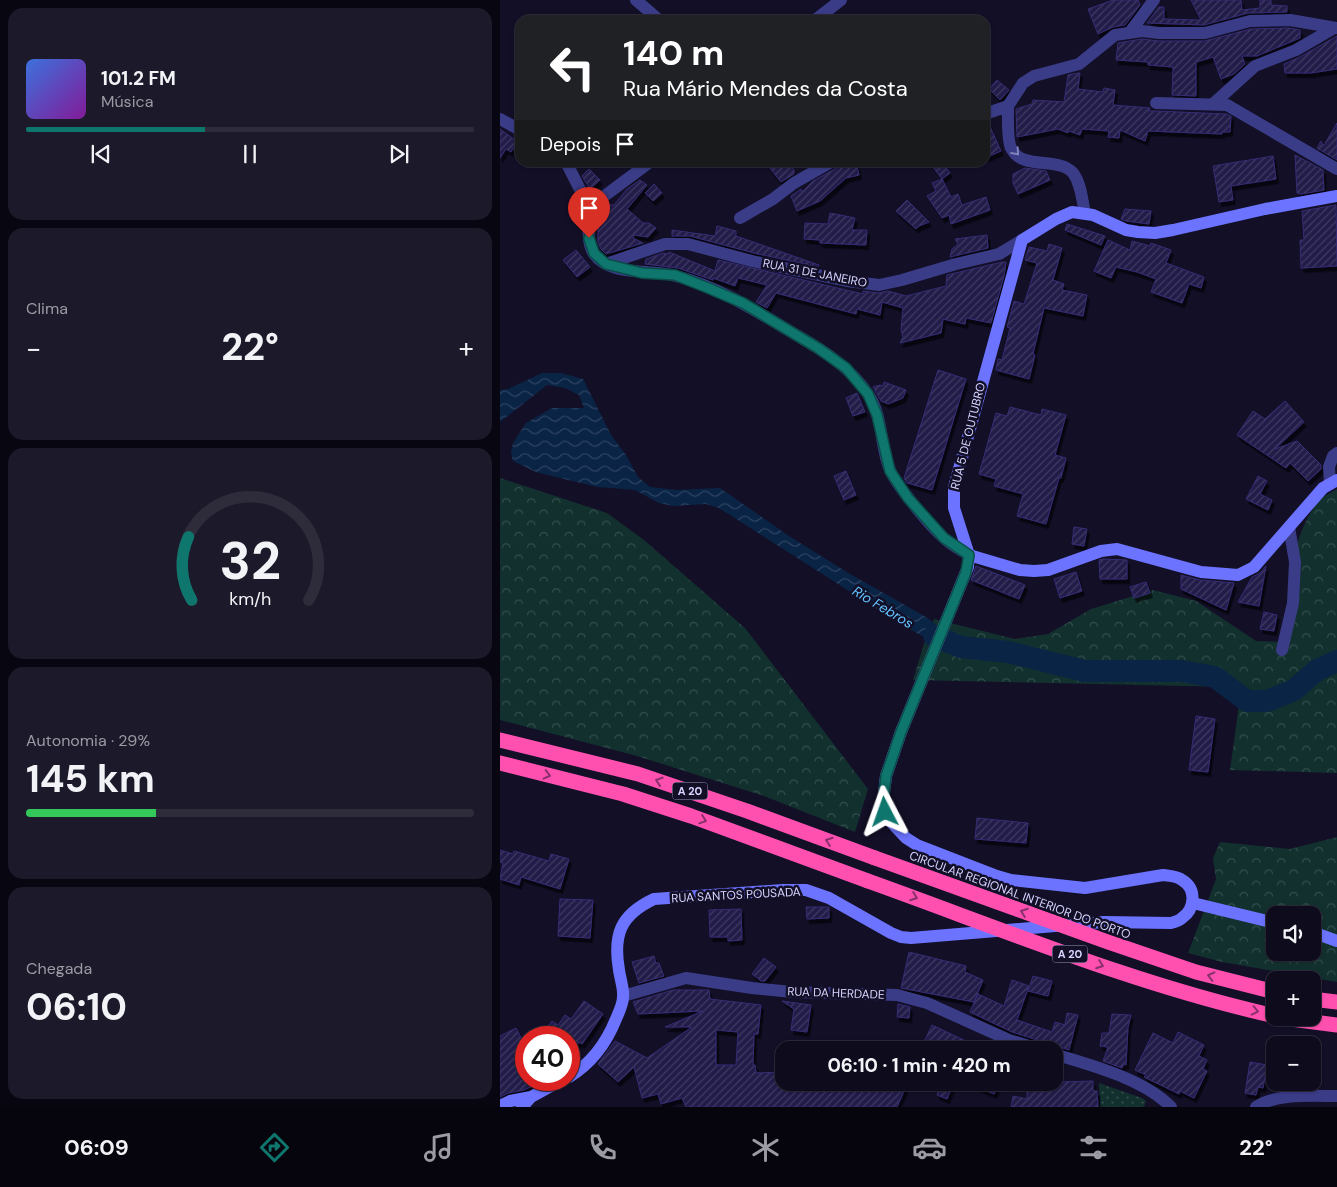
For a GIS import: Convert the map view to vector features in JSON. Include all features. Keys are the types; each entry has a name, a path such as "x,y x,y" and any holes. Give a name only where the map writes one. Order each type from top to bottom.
{"highway":[{"name":"CIRCULAR REGIONAL INTERIOR DO PORTO","path":"500,740 638,774 747,810 875,858 1178,966 1266,990"},
{"name":"A 20","path":"500,763 623,794 692,816 1106,967 1218,1002 1266,1014"},
{"path":"1321,1000 1337,1002"},
{"path":"1321,1023 1337,1025"}],"street":[{"path":"636,0 653,15"},
{"path":"822,15 841,0"},
{"path":"1130,32 1154,0"},
{"path":"1085,213 1077,180 1067,167 1022,159 1014,154 1010,146 1008,106 1023,83 1034,76 1079,64 1115,35 1130,32 1205,33 1250,21 1290,20 1336,28"},
{"path":"1213,104 1255,66 1296,50 1336,28"},
{"path":"1156,103 1227,105 1337,169"},
{"path":"990,112 1008,106"},
{"path":"500,119 515,127"},
{"path":"569,167 590,209 589,238 594,253 606,264 642,273 675,275 717,291 743,303 780,325 846,368 868,394 874,408 890,471 908,498 944,538 969,555 1020,570 1048,570 1101,550 1117,550 1202,572 1238,575 1254,567 1323,488 1334,482 1329,467 1333,456 1337,453"},
{"path":"590,209 595,203 643,167"},
{"path":"740,218 822,167"},
{"path":"1022,240 1064,214 1085,213 1126,230 1155,233 1265,209 1337,196"},
{"name":"RUA 31 DE JANEIRO","path":"606,264 665,244 688,244 752,261 847,281 879,285 999,254 1022,240"},
{"name":"RUA 5 DE OUTUBRO","path":"969,555 954,508 954,487 1022,240"},
{"path":"1282,650 1293,603 1295,562 1289,527"},
{"path":"969,555 968,567 901,732 886,776 883,802 885,812 897,830 918,845 1011,880 1085,888 1152,876 1174,876 1183,880 1190,887 1193,903 1266,921"},
{"name":"RUA SANTOS POUSADA","path":"624,996 617,959 620,930 627,917 639,906 654,899 806,890 829,898 901,936 917,938 1104,922 1171,923 1181,919 1193,903"},
{"path":"1321,935 1337,941"},
{"name":"RUA DA HERDADE","path":"624,996 686,978 792,992 897,995 927,1003 1012,1041"},
{"path":"580,1069 596,1055 604,1044 624,996"},
{"path":"1063,1057 1135,1082 1165,1101 1171,1107"},
{"path":"500,1106 510,1101 531,1097 542,1091"},
{"path":"1256,1107 1263,1103 1280,1099 1337,1096"},
{"path":"522,1107 531,1097"},
{"path":"1302,1097 1310,1107"}],"green space":[{"path":"500,478 607,513 644,540 745,628 868,789 855,832 764,796 637,756 500,720"},
{"path":"1337,489 1337,773 1230,770 1239,705 1233,687 913,680 927,634 934,619 1015,639 1048,634 1091,609 1153,590 1196,601 1256,641 1284,642 1289,587 1295,551 1301,533 1308,517 1320,500"},
{"path":"1337,837 1337,982 1321,979 1321,971 1274,971 1222,962 1188,953 1216,879 1213,858 1220,842 1290,849"},
{"path":"1099,1083 1142,1098 1146,1101 1144,1107 1100,1107"}],"water":[{"path":"542,373 561,373 583,379 611,435 626,455 638,477 650,487 677,490 720,488 789,536 850,574 926,617 958,642 961,647 957,649 926,638 904,626 719,508 706,504 673,506 659,503 635,490 598,487 564,479 536,472 513,461 511,453 513,443 526,423 552,408 584,408 579,395 565,388 547,385 500,422 500,390 508,389"}],"building":[{"path":"1113,0 1138,0 1140,5 1125,25 1113,27 1098,34 1088,9"},
{"path":"1191,0 1241,0 1242,10 1260,8 1260,0 1271,0 1271,5 1287,6 1287,12 1248,13 1204,25 1147,23 1159,7 1164,7 1164,19 1201,20"},
{"path":"1289,28 1300,30 1300,38 1257,56 1242,56 1245,64 1234,74 1221,79 1213,57 1196,62 1196,96 1172,95 1173,67 1148,65 1148,62 1116,60 1118,43 1142,39 1205,41 1251,29"},
{"path":"1337,36 1337,69 1311,73 1285,73 1284,64"},
{"path":"1080,73 1078,89 1103,92 1104,88 1115,90 1113,105 1150,108 1149,111 1226,114 1231,116 1230,132 1222,132 1222,134 1148,131 1145,141 1120,130 1119,138 1108,137 1109,131 1082,129 1080,135 1058,129 1017,137 1016,109 1032,104 1033,100 1064,102 1068,75"},
{"path":"997,80 1009,90 1000,100 990,88"},
{"path":"1337,123 1337,160 1317,148 1321,141 1324,145"},
{"path":"990,126 1001,151 990,156"},
{"path":"500,129 515,140 515,146 511,152 506,149 500,158"},
{"path":"1295,155 1323,170 1324,190 1297,193"},
{"path":"1273,156 1276,179 1231,186 1233,200 1219,202 1213,166"},
{"path":"769,167 792,167 794,174 781,182"},
{"path":"836,167 857,167 859,175 846,178 820,201 797,211 791,196 801,189 802,192 813,181"},
{"path":"933,167 946,167 950,173 942,179"},
{"path":"1025,168 1046,171 1050,180 1018,194 1013,183 1013,174"},
{"path":"589,169 600,180 590,189 582,176"},
{"path":"942,179 951,197 958,194 962,205 986,197 990,210 951,224 949,215 942,218 927,196 936,191 932,183"},
{"path":"640,180 647,185 627,209 643,223 649,223 656,228 648,237 634,235 633,238 643,243 606,254 598,242 598,214 606,205 614,205 627,189"},
{"path":"654,184 662,193 653,201 645,193"},
{"path":"907,200 929,222 916,229 896,211"},
{"path":"1336,205 1337,266 1301,268 1300,240 1304,240 1302,211"},
{"path":"1125,209 1151,211 1149,224 1121,219"},
{"path":"830,213 855,218 852,230 867,230 866,245 820,243 820,240 804,239 805,223 828,224"},
{"path":"1067,224 1105,236 1101,245 1065,230"},
{"path":"717,226 736,231 736,236 819,265 818,267 754,253 690,236 672,236 672,230 715,236"},
{"path":"987,235 988,248 950,257 952,249 958,244 955,239"},
{"path":"1108,240 1130,250 1132,241 1150,246 1151,243 1171,250 1166,263 1204,277 1201,288 1189,284 1182,303 1151,292 1156,279 1137,272 1116,267 1111,278 1094,271"},
{"path":"1049,244 1062,248 1053,280 1064,284 1062,290 1087,295 1083,316 1044,308 1029,379 996,370 998,359 1002,360 1010,328 1007,327 1014,301 1024,304 1037,263 1025,260 1029,247 1047,251"},
{"path":"576,250 590,267 577,277 563,260"},
{"path":"669,252 715,271 718,260 863,294 863,291 878,293 888,291 906,296 946,286 947,275 1006,262 991,323 966,318 965,324 943,319 941,333 900,343 903,337 901,330 903,308 882,302 880,315 857,309 856,314 776,293 767,308 756,302 767,285 738,278 735,286 678,268 645,264 646,259 663,253 669,254"},
{"path":"938,370 966,379 932,490 907,483 904,478"},
{"path":"884,382 906,390 903,398 888,404 881,401 873,387 883,386"},
{"path":"857,393 865,412 853,416 846,398"},
{"path":"1285,401 1304,422 1275,449 1297,441 1321,465 1321,469 1308,481 1290,463 1286,468 1237,435 1253,411 1265,419"},
{"path":"1010,407 1041,415 1042,409 1066,415 1055,455 1066,458 1046,524 1017,516 1023,494 994,486 996,479 979,474 996,413 1007,416"},
{"path":"846,471 856,495 844,500 834,476"},
{"path":"1258,476 1267,481 1260,494 1272,500 1268,510 1246,499"},
{"path":"1074,527 1087,529 1084,546 1072,544"},
{"path":"1099,560 1127,560 1127,579 1100,579"},
{"path":"976,566 1025,585 1019,599 971,580"},
{"path":"1266,566 1259,606 1238,602 1252,577 1260,573"},
{"path":"1076,572 1082,591 1060,598 1054,579"},
{"path":"1181,575 1200,580 1234,583 1226,610 1181,589"},
{"path":"1146,582 1150,593 1134,598 1130,587"},
{"path":"1264,612 1277,615 1274,631 1260,629"},
{"path":"1196,716 1215,719 1208,772 1189,770"},
{"path":"977,818 1028,823 1026,843 975,839"},
{"path":"500,850 513,854 514,851 549,861 551,854 569,859 560,889 521,877 519,885 500,879 503,863 500,862"},
{"path":"560,899 593,900 590,938 558,936"},
{"path":"806,907 829,907 829,918 807,919"},
{"path":"741,909 742,940 728,941 728,937 710,937 709,910"},
{"path":"909,952 966,966 965,972 983,980 974,1002 901,988"},
{"path":"654,956 664,976 639,983 632,962"},
{"path":"764,958 776,967 765,981 761,981 752,974"},
{"path":"1033,976 1052,981 1048,996 1028,991"},
{"path":"1012,980 1029,986 1017,1020 1052,1032 1055,1022 1065,1025 1067,1013 1078,1015 1069,1050 1063,1048 1063,1041 1040,1041 1012,1032 970,1012 978,994 1004,1006"},
{"path":"673,990 709,990 710,999 761,1005 758,1034 754,1034 753,1065 755,1065 756,1073 775,1072 775,1091 904,1091 897,1107 686,1107 682,1098 661,1104 658,1094 642,1098 634,1067 618,1082 598,1064 615,1041 647,1058 692,1027 665,1027 703,1011 638,1014 633,1002","holes":["716,1030 738,1032 736,1065 716,1065"]},
{"path":"584,1001 603,1014 582,1044 580,1043 580,1026 548,1026 552,1021 558,1025 565,1015 571,1019"},
{"path":"782,1001 811,1005 807,1032 791,1030 794,1009"},
{"path":"898,1004 910,1007 909,1018 897,1017"},
{"path":"1112,1014 1131,1015 1128,1027 1126,1065 1124,1064 1122,1068 1103,1061 1108,1047 1100,1046 1102,1033 1109,1033"},
{"path":"932,1025 966,1041 924,1041"},
{"path":"515,1028 515,1091 519,1091 500,1097 500,1036"},
{"path":"1178,1032 1204,1045 1199,1056 1207,1060 1203,1069 1207,1071 1194,1098 1180,1091 1179,1094 1144,1077 1146,1075 1135,1070 1153,1033 1173,1043"},
{"path":"1250,1062 1266,1065 1263,1088 1258,1087 1256,1095 1245,1093"},
{"path":"1093,1081 1093,1091 1097,1091 1098,1107 1011,1107 1013,1096 1027,1099 1027,1091 1063,1091 1063,1082"},
{"path":"939,1091 950,1091 947,1099 937,1095"}],"waterway":[{"name":"Rio Febros","path":"934,636 961,647 1008,652 1085,671 1182,671 1215,677 1247,701 1267,701 1294,690 1317,670 1337,661"}],"route":[{"path":"589,238 594,253 606,264 642,273 675,275 743,303 818,348 846,368 868,394 877,415 890,471 908,498 944,538 969,555 966,572 901,732 886,776 883,790 885,812"}]}
